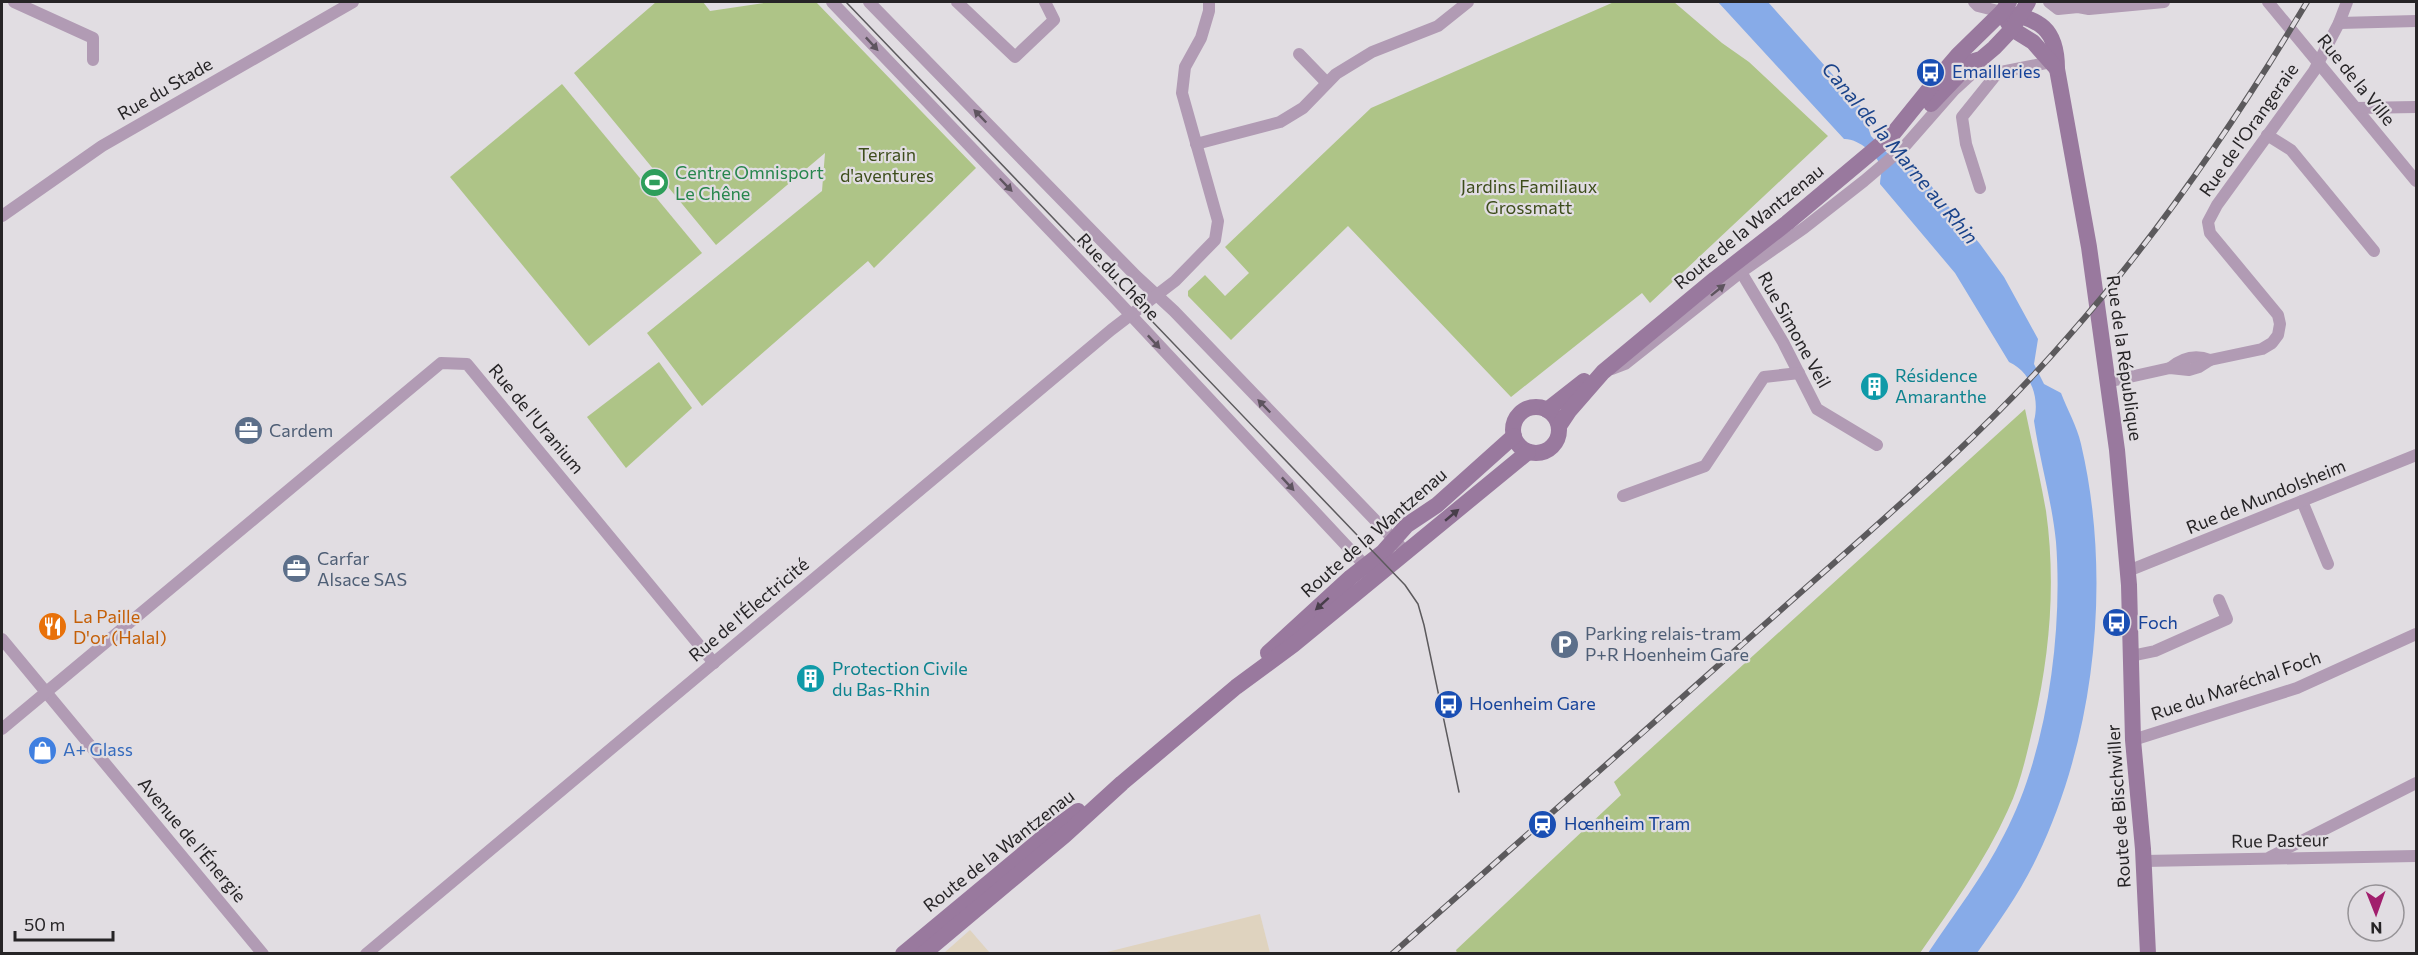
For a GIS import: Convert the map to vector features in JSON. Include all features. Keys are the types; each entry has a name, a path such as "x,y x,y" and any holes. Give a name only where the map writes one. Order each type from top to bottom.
{"main road":[{"path":"2006,7 2020,15 2033,42 2054,65"},
{"name":"Route de la Wantzenau","path":"1898,137 1958,55 2006,7"},
{"name":"Route de la Wantzenau","path":"1371,572 1407,553 1528,452 1543,452 1549,449 1557,439 1559,426 1569,411 1603,372 1853,168 1898,137 1971,62 1982,59 2020,15"},
{"name":"Rue de la République","path":"2054,65 2089,247 2117,450 2128,571 2131,656"},
{"name":"Route de la Wantzenau","path":"923,954 1236,687 1293,645 1371,572 1407,525 1437,506 1514,436 1515,420 1520,414 1533,408 1547,410 1588,377 1603,372"},
{"path":"1547,410 1559,426"},
{"path":"1514,436 1517,443 1528,452"},
{"name":"Route de Bischwiller","path":"2131,656 2133,740 2144,861 2148,954"},
{"name":"Route de la Wantzenau","path":"903,954 1052,830 1122,783"}],"street":[{"path":"14,2 32,5 93,38 93,60"},
{"name":"Rue du Stade","path":"2,216 102,146 353,2"},
{"name":"Rue du Chêne","path":"831,2 1131,316 1371,572"},
{"name":"Rue du Chêne","path":"869,2 1407,553"},
{"path":"957,2 1015,57 1054,20 1044,2"},
{"name":"Rue de l'Électricité","path":"366,954 1175,281 1215,240 1218,221 1182,93 1185,67 1201,38 1209,11 1209,2"},
{"path":"1196,144 1280,122 1303,108 1336,74 1372,52 1438,26 1468,2"},
{"path":"1974,2 1978,6 2006,7"},
{"path":"2049,2 2058,9 2078,7 2088,9 2164,2"},
{"name":"Rue de la Ville","path":"2268,2 2416,181"},
{"path":"2318,63 2347,2"},
{"path":"2339,23 2416,21"},
{"path":"1299,54 1327,83"},
{"name":"Rue de l'Orangeraie","path":"2107,382 2170,368 2176,363 2194,357 2210,360 2262,349 2272,344 2278,335 2280,324 2278,315 2210,233 2208,222 2217,205 2318,63"},
{"path":"1980,188 1966,144 1962,117 1995,76 2001,72 2054,65"},
{"path":"2356,108 2416,107"},
{"path":"2268,135 2291,150 2374,251"},
{"name":"Route de la Wantzenau","path":"1603,372 1625,364 1741,272 1804,228 1864,181 1898,137"},
{"name":"Rue Simone Veil","path":"1741,272 1800,373 1817,409 1876,445"},
{"name":"Rue de l'Uranium","path":"2,729 441,363 467,364 714,663"},
{"path":"1623,496 1705,466 1764,377 1800,373"},
{"name":"Rue de Mundolsheim","path":"2128,571 2416,455"},
{"path":"2302,501 2328,564"},
{"path":"2131,656 2155,651 2227,619 2219,600"},
{"name":"Rue du Maréchal Foch","path":"2133,740 2297,688 2416,634"},
{"name":"Avenue de l'Énergie","path":"2,639 263,954"},
{"path":"2266,859 2416,783"},
{"name":"Rue Pasteur","path":"2144,861 2416,856"}],"shaded area":[{"path":"1260,914 1270,953 1103,953"},
{"path":"970,930 990,953 944,953"}],"green space":[{"name":"Terrain d'aventures","path":"656,2 703,2 710,11 770,2 816,2 976,168 874,268 868,261 702,406 647,333 822,191 825,153 716,245 574,73"},
{"name":"Jardins Familiaux Grossmatt","path":"1614,2 1674,2 1722,43 1749,62 1828,136 1650,303 1642,293 1511,397 1348,226 1231,340 1188,296 1188,291 1205,275 1225,296 1249,273 1225,247 1371,108"},
{"path":"562,84 702,253 589,346 450,177"},
{"path":"659,362 692,408 626,468 587,417"},
{"path":"2025,409 2046,511 2051,564 2050,617 2040,697 2017,789 2008,810 1978,866 1920,953 1457,953 1456,950 1621,795 1614,782"}],"water":[{"path":"1718,2 1768,2 1873,120 1868,127 1871,136 1890,156 1906,156 1980,244 2004,277 2038,339 2034,364 2044,384 2061,393 2079,437 2090,495 2096,547 2093,654 2085,708 2073,760 2057,810 2037,857 2017,894 1977,953 1928,953 1978,881 1996,851 2019,803 2041,731 2049,692 2057,615 2058,577 2052,512 2034,421 2035,395 2023,372 2009,362 1955,273 1880,184 1881,168 1872,153 1855,141 1844,139"}],"tram line":[{"path":"846,2 1405,585 1418,604 1424,625 1459,792"}],"railway":[{"path":"1392,954 1893,511 2000,410 2101,299 2165,217 2224,133 2307,2"}],"place":[{"name":"Emailleries","path":"1931,72"},
{"name":"Centre Omnisport Le Chêne","path":"654,183"},
{"name":"Résidence Amaranthe","path":"1874,386"},
{"name":"Cardem","path":"248,431"},
{"name":"Carfar Alsace SAS","path":"296,569"},
{"name":"Foch","path":"2117,623"},
{"name":"La Paille D'or (Halal)","path":"52,627"},
{"name":"Parking relais-tram P+R Hoenheim Gare","path":"1564,644"},
{"name":"Protection Civile du Bas-Rhin","path":"811,679"},
{"name":"Hoenheim Gare","path":"1448,704"},
{"name":"A+ Glass","path":"42,750"},
{"name":"Hœnheim Tram","path":"1543,824"}],"water label":[{"name":"Canal de la Marne au Rhin","path":"1900,153"}]}
